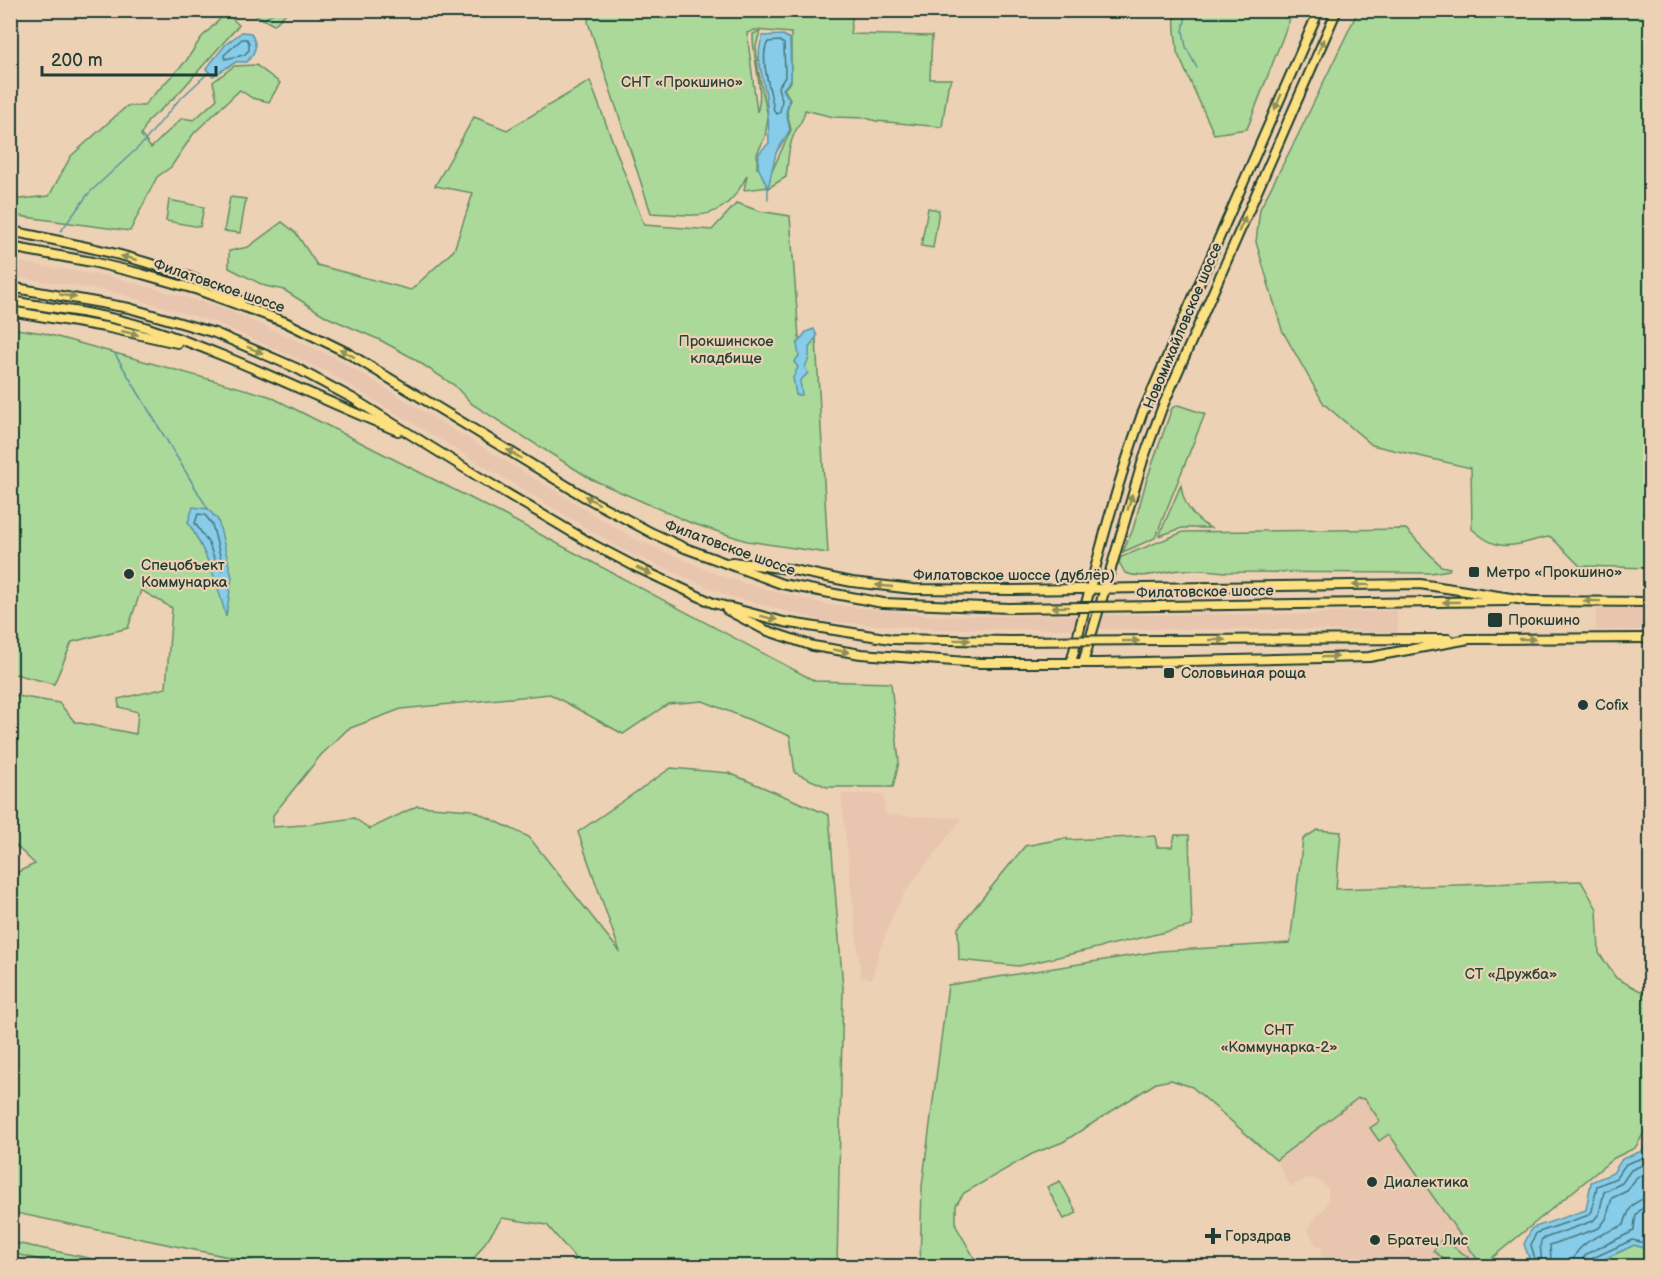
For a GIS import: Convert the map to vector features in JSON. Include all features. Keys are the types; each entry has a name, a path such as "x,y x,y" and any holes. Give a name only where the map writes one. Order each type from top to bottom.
{"main road":[{"name":"Новомихайловское шоссе","path":"1071,663 1089,589 1126,459 1142,414 1319,10"},
{"name":"Новомихайловское шоссе","path":"1083,663 1143,460 1162,408 1337,10"},
{"path":"10,231 44,237 168,269 233,297 260,312"},
{"name":"Филатовское шоссе","path":"10,247 142,274 198,290 260,312 346,352 585,497 652,533 782,584 884,603 1009,608 1531,601 1650,602"},
{"path":"10,287 129,308 215,333 296,368 352,398 592,544 765,630 813,646 861,654 980,663 1083,663 1369,657 1468,639"},
{"path":"10,301 143,326 292,384 344,409 419,440"},
{"path":"10,311 105,327 208,350"},
{"name":"Филатовское шоссе (дублёр)","path":"719,561 788,569 852,582 913,588 1104,589 1420,584 1531,601"},
{"path":"713,603 784,622 891,639 1010,641 1650,638"}],"shaded area":[{"path":"10,261 112,277 218,306 334,357 631,537 728,579 824,604 934,616 1307,614 1397,610 1398,633 1308,629 935,629 823,621 726,595 625,551 326,371 211,321 109,291 11,276"},
{"path":"1596,609 1650,609 1650,630 1596,630"},
{"path":"841,794 884,794 885,815 962,818 905,892 880,949 872,979 861,977"},
{"name":"Диалектика","path":"1358,1098 1365,1099 1482,1266 1427,1266 1377,1260 1326,1265 1320,1252 1322,1251 1321,1246 1316,1245 1307,1228 1325,1208 1328,1188 1318,1180 1307,1178 1290,1187 1276,1160"}],"green space":[{"name":"СНТ «Прокшино»","path":"590,10 853,11 850,34 932,36 930,79 952,79 948,86 942,127 876,121 866,118 833,117 805,110 791,143 786,177 770,187 744,190 747,175 738,191 728,202 718,210 708,213 682,215 651,213 588,22","holes":["755,30 791,33 791,82 784,89 790,99 787,112 791,130 771,173 757,168 757,154 765,137 768,117 758,69 756,46 760,31 753,34 760,94 757,112 747,33"]},
{"path":"248,11 288,11 274,25"},
{"path":"1176,11 1293,11 1247,129 1214,134 1177,52"},
{"path":"1358,11 1650,11 1650,568 1580,566 1551,537 1511,545 1498,544 1485,539 1472,529 1471,468 1372,445 1324,404 1282,330 1256,242 1260,209"},
{"path":"226,13 239,25 177,95 148,121 141,135 151,148 182,118 194,120 217,99 213,82 234,66 256,65 280,83 269,102 252,98 240,90 194,133 171,167 157,177 130,231 11,215 11,200 49,196 71,156 127,106 143,106 186,61 201,38"},
{"name":"Прокшинское кладбище","path":"590,81 644,225 712,230 737,203 759,211 790,216 799,338 816,338 828,553 747,541 691,523 591,479 472,404 454,385 411,357 380,340 327,317 284,290 265,286 229,268 229,251 248,247 282,222 296,233 317,265 411,290 454,250 473,193 435,186 474,117 507,130"},
{"path":"230,197 246,199 240,233 224,231"},
{"path":"169,200 204,207 200,227 166,221"},
{"path":"928,208 939,210 933,248 921,246"},
{"path":"10,328 43,333 269,396 502,514 815,681 891,683 899,762 893,787 827,787 795,773 790,736 703,701 668,704 623,734 550,694 401,709 348,729 321,755 273,815 273,827 354,818 370,829 417,806 472,810 529,837 620,952 578,832 671,768 729,773 829,815 843,988 837,1266 570,1266 576,1259 547,1225 502,1218 469,1266 272,1266 11,1212 11,875 35,864 11,841 11,695 59,703 75,722 136,734 138,712 119,707 118,699 166,688 172,608 141,590 128,628 72,642 54,684 11,673"},
{"path":"1178,405 1205,414 1155,538 1123,552 1133,529 1146,482 1172,408"},
{"path":"1181,485 1190,510 1210,528 1182,528 1159,536"},
{"path":"1406,529 1441,566 1450,568 1449,570 1431,573 1225,572 1192,569 1142,576 1125,573 1119,562 1121,557 1183,532"},
{"name":"СНТ «Коммунарка-2»","path":"1317,830 1341,832 1336,889 1581,881 1597,909 1599,953 1616,978 1650,996 1650,1123 1635,1148 1614,1158 1482,1266 1389,1134 1379,1141 1370,1128 1380,1121 1365,1099 1358,1098 1276,1160 1192,1087 1171,1080 1156,1083 1063,1142 1032,1154 964,1193 956,1205 956,1226 979,1266 920,1266 922,1186 948,985 1160,951 1290,943 1303,839"},
{"path":"1175,835 1189,835 1192,926 1019,966 959,960 958,928 1025,846 1067,838 1067,840 1155,836 1157,847 1172,847"},
{"path":"1060,1181 1077,1213 1064,1219 1047,1187"},
{"path":"1442,1239 1468,1257 1461,1266 1455,1266 1433,1251"},
{"path":"10,1242 127,1266 66,1266 11,1253"},
{"path":"1634,1245 1650,1250 1650,1266 1590,1266"}],"water":[{"path":"242,32 251,33 255,45 252,55 247,62 236,62 213,76 206,69 226,44"},
{"path":"783,35 790,39 791,80 783,89 789,99 786,113 790,130 776,153 768,188 758,167 759,153 769,143 767,102 759,51 763,36"},
{"path":"814,329 817,336 809,348 809,358 805,367 808,373 800,381 802,395 796,395 793,378 798,367 794,362 799,356 797,344 806,332"},
{"path":"193,507 208,509 218,520 232,577 226,617 211,568 188,522"},
{"path":"1650,1138 1650,1212 1648,1214 1650,1250 1634,1245 1590,1266 1516,1266 1529,1258 1524,1244 1532,1228 1586,1210 1591,1182 1613,1173 1622,1159 1642,1151"}],"waterway":[{"path":"265,19 277,10"},
{"path":"1187,10 1183,31 1186,47 1197,68"},
{"path":"61,231 89,193 143,143 178,101 209,72"},
{"path":"768,188 768,199"},
{"path":"115,354 208,509"}],"place":[{"name":"Метро «Прокшино»","path":"1474,572"},
{"name":"Спецобъект Коммунарка","path":"129,574"},
{"name":"Прокшино","path":"1495,620"},
{"name":"Соловьиная роща","path":"1169,673"},
{"name":"Cofix","path":"1583,705"},
{"name":"Диалектика","path":"1372,1182"},
{"name":"Горздрав","path":"1213,1236"},
{"name":"Братец Лис","path":"1375,1240"}],"park label":[{"name":"СТ «Дружба»","path":"1511,974"}]}
